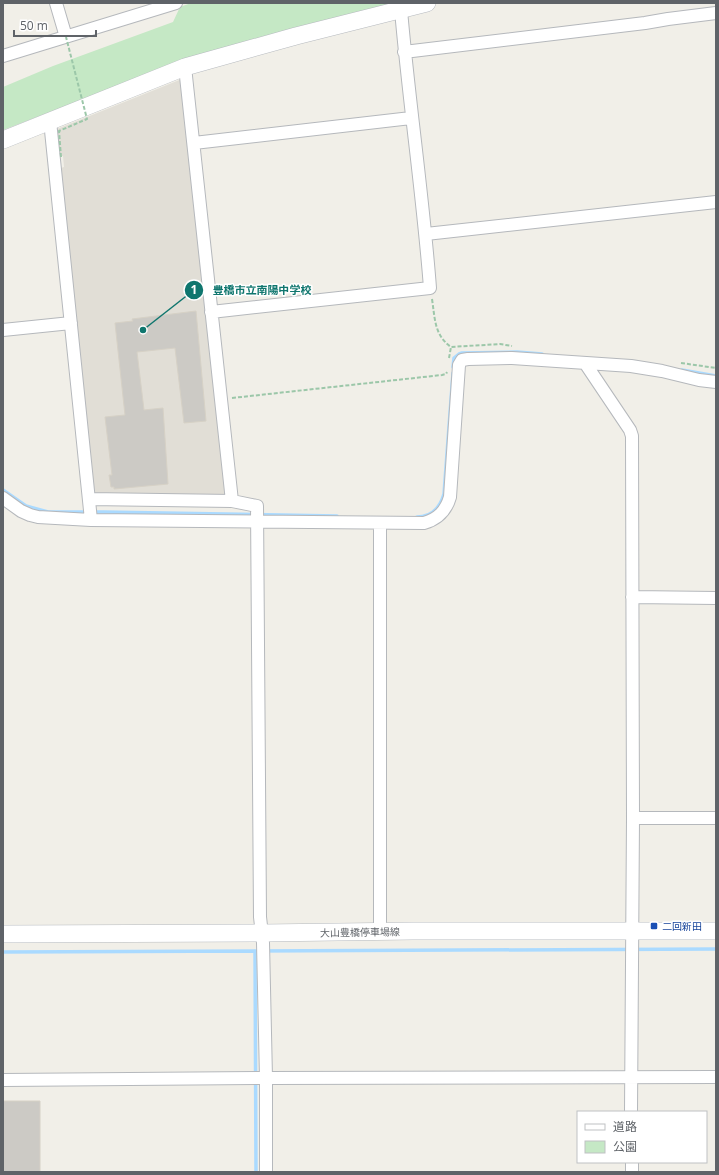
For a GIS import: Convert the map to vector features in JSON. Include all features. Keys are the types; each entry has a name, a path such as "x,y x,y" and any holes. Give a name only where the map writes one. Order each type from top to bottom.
{"main road":[{"path":"3,140 185,67 296,36 427,3"},
{"name":"大山豊橋停車場線","path":"3,934 263,938 413,931 716,932"}],"street":[{"path":"56,3 66,37"},
{"path":"3,56 176,3"},
{"path":"211,312 430,288 426,234 404,52 401,10"},
{"path":"404,52 716,13"},
{"path":"185,67 232,500"},
{"path":"194,143 412,118"},
{"path":"50,121 91,520"},
{"path":"426,234 716,202"},
{"path":"3,330 70,323"},
{"path":"3,498 21,511 38,517 91,520 380,524 424,523 433,520 444,512 448,504 452,478 459,366 462,360 512,358 631,366 716,382"},
{"path":"586,363 630,430 632,436 633,818 631,1111"},
{"path":"89,503 232,500 257,506 260,917 264,958 266,1172"},
{"path":"380,524 380,932"},
{"path":"632,597 716,598"},
{"path":"633,818 716,818"},
{"path":"3,1080 716,1077"}],"path":[{"path":"61,157 59,131 87,119 66,37"},
{"path":"430,288 438,333 445,343 451,347 500,344 514,346"},
{"path":"449,359 451,347"},
{"path":"680,363 716,368"},
{"path":"221,399 442,375 448,372"}],"shaded area":[{"path":"182,79 226,495 94,493 61,168 64,167 63,156 60,156 57,129"}],"green space":[{"path":"191,3 399,3 189,59 3,130 3,87 53,66 173,22 180,7"}],"building":[{"path":"196,311 206,421 184,423 175,348 137,352 144,410 163,408 168,484 114,489 114,487 111,487 109,475 112,475 105,417 125,415 115,323 133,321 132,319"},
{"path":"3,1101 40,1101 40,1172 3,1172"}],"waterway":[{"path":"453,367 454,358 462,353 517,352 542,354"},
{"path":"682,370 716,376"},
{"path":"417,517 422,517 435,511 444,494 453,373"},
{"path":"3,490 26,506 48,512 337,516"},
{"path":"3,952 716,949"},
{"path":"255,951 256,1172"}],"place":[{"name":"豊橋市立南陽中学校","path":"143,330"},
{"name":"二回新田","path":"654,926"}]}
